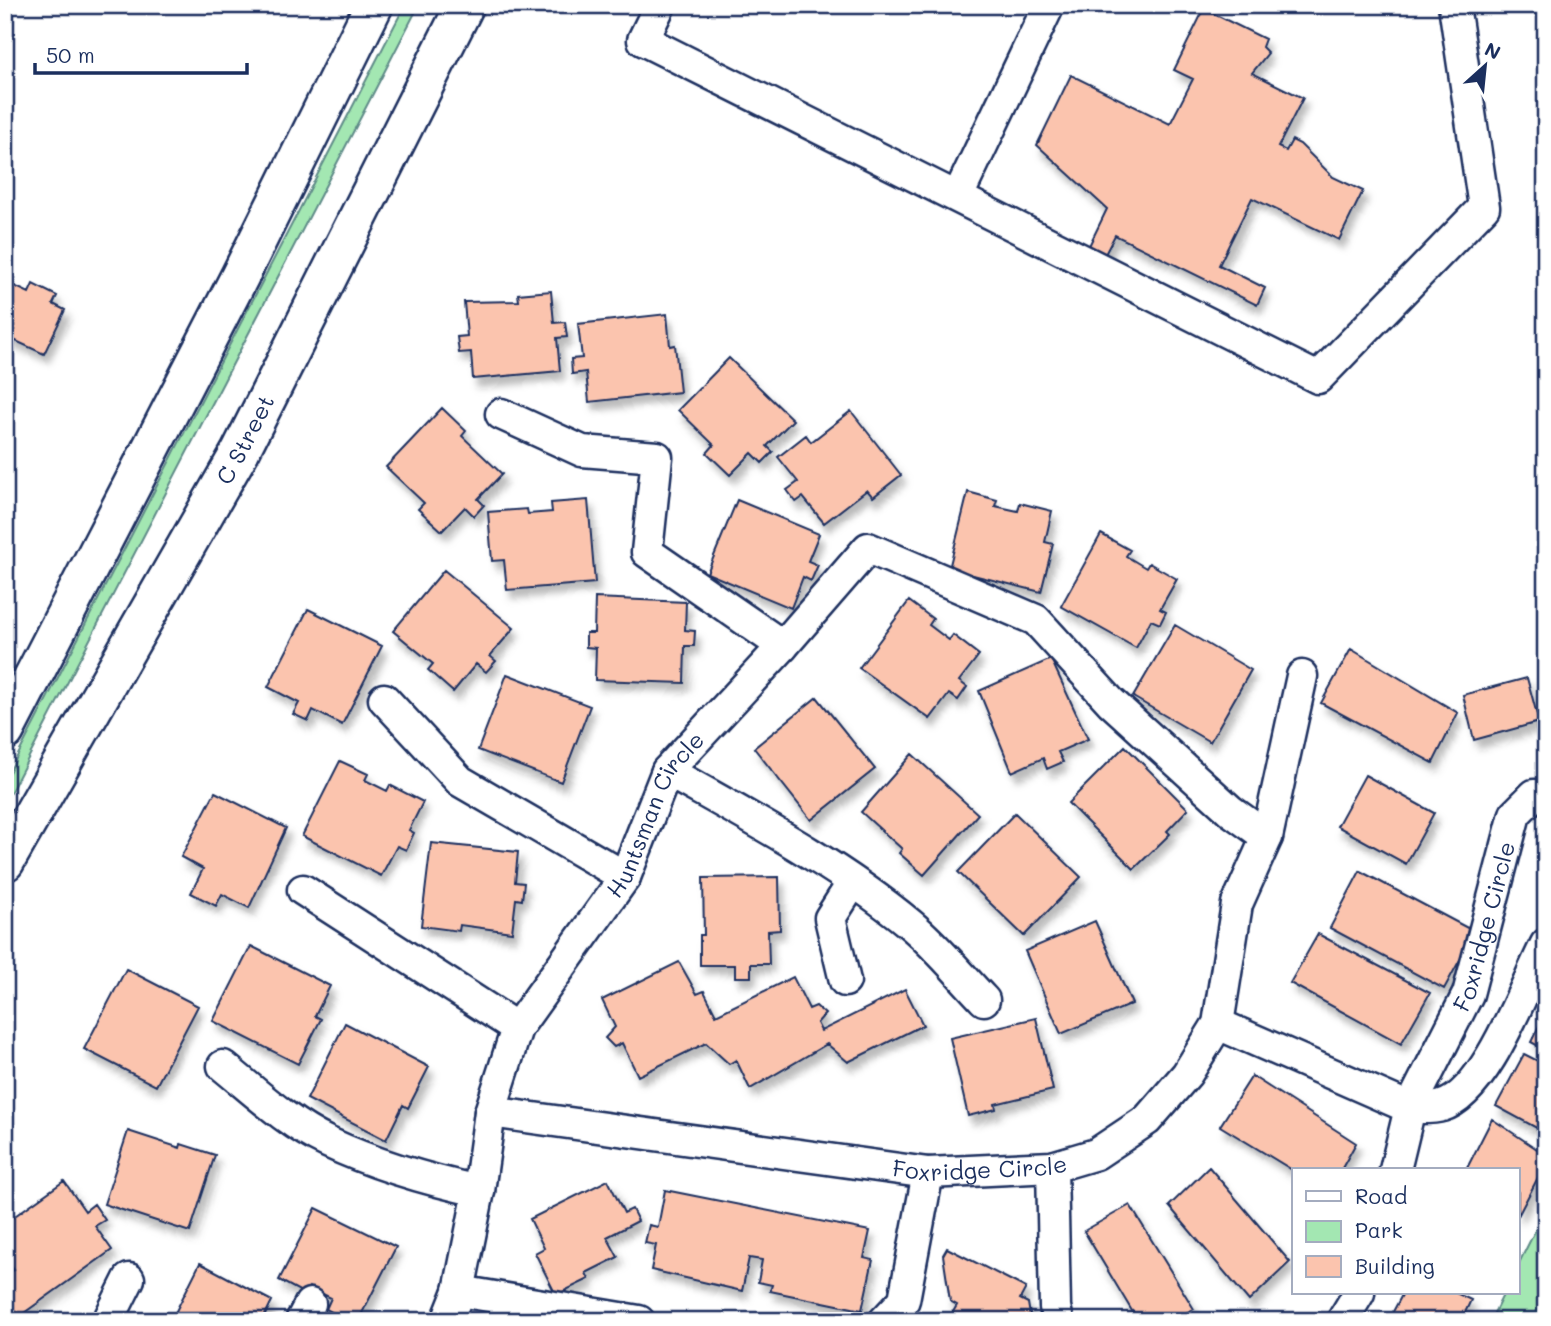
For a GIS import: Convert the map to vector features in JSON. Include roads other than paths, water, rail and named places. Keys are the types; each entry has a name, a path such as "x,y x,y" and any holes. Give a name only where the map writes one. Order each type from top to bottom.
{"main road":[{"path":"5,731 234,288 374,5"},
{"name":"C Street","path":"5,862 240,452 465,5"}],"street":[{"path":"660,5 643,40 1318,378 1484,207 1454,5"},
{"path":"958,196 1049,5"},
{"path":"501,414 582,451 657,457 647,552 783,646"},
{"name":"Huntsman Circle","path":"447,1321 459,1291 479,1191 490,1112 517,1028 625,877 667,771 783,646 868,548 1035,620 1111,702 1231,811 1267,837"},
{"name":"Foxridge Circle","path":"490,1112 928,1173 1052,1167 1096,1154 1147,1120 1188,1074 1218,1024 1237,904 1267,837 1303,676"},
{"path":"384,699 460,781 625,877"},
{"path":"667,771 815,855 853,882 911,925 984,1000"},
{"name":"Foxridge Circle","path":"1395,1168 1410,1108 1468,994 1515,814 1534,795 1546,795"},
{"path":"845,981 830,918 853,882"},
{"path":"303,890 517,1028"},
{"path":"1218,1024 1410,1108 1442,1106 1460,1096 1478,1077 1505,1031 1546,944"},
{"path":"223,1066 271,1105 325,1141 435,1182 479,1191"},
{"path":"1052,1167 1055,1307 1058,1321"},
{"path":"884,1321 904,1300 928,1173"},
{"path":"107,1321 130,1279"},
{"path":"459,1291 533,1312 639,1321"},
{"path":"1342,1321 1358,1294"}]}
